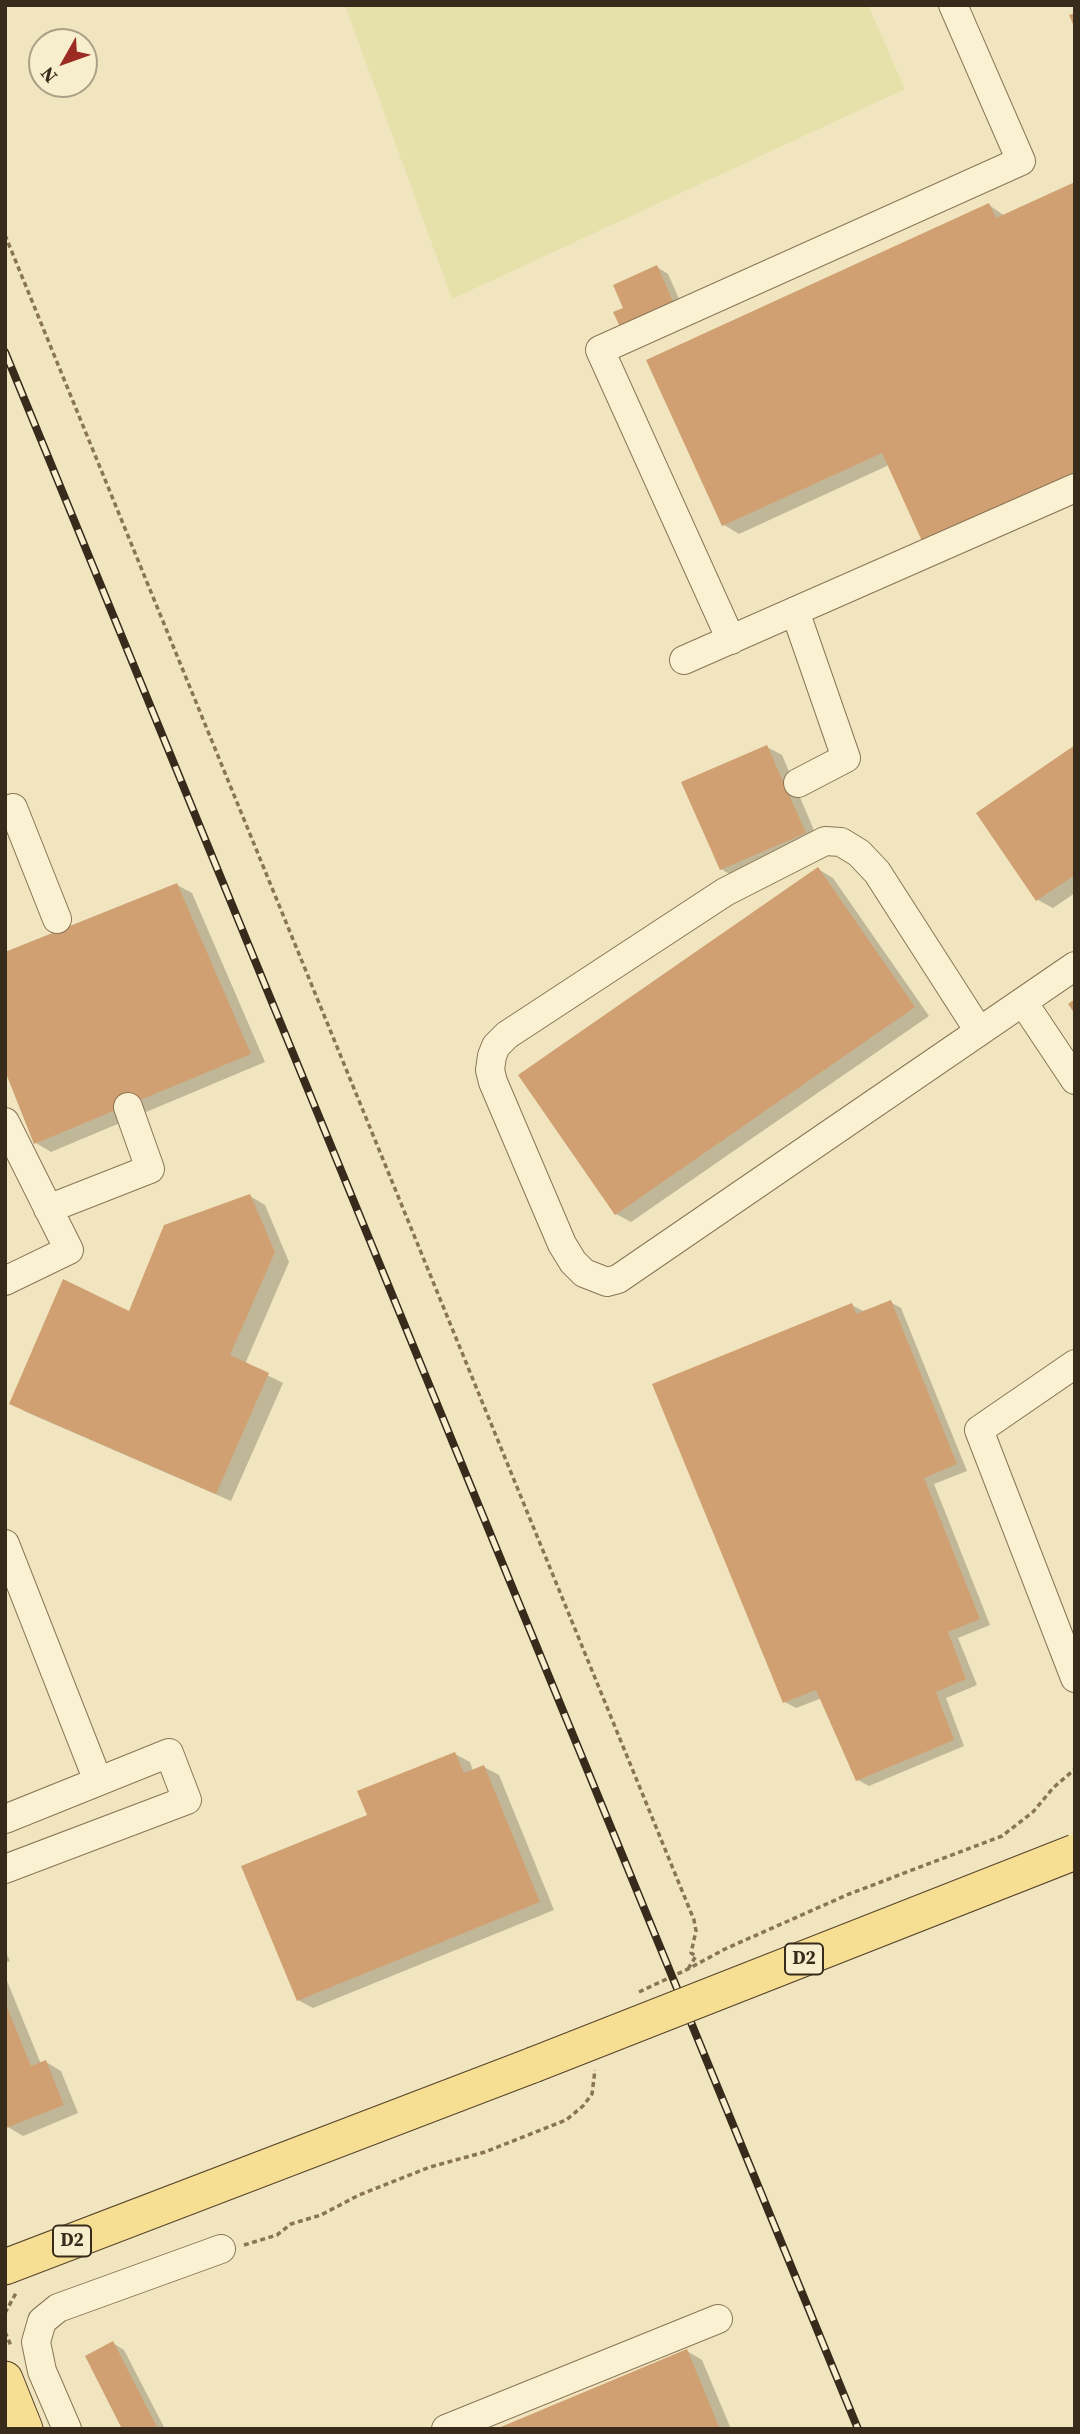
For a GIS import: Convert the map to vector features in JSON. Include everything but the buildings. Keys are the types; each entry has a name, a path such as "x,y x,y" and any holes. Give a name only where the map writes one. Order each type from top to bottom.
{"main road":[{"name":"D2","path":"11,2279 533,2065 1075,1853"},
{"path":"5,2379 25,2429"}],"street":[{"path":"731,640 600,350 1021,161 953,5"},
{"path":"684,660 1075,488"},
{"path":"795,611 846,758 798,783"},
{"path":"5,811 13,808 57,919"},
{"path":"979,1031 877,872 859,853 841,842 825,841 725,892 507,1035 496,1046 490,1070 492,1083 562,1244 573,1262 584,1273 607,1282 618,1279 1075,966"},
{"path":"1023,1002 1075,1080"},
{"path":"48,1209 150,1169 128,1107"},
{"path":"5,1122 69,1250 5,1281"},
{"path":"1075,1364 979,1430 1075,1678"},
{"path":"5,1544 98,1782"},
{"path":"5,1819 169,1753 187,1800 5,1869"},
{"path":"67,2429 42,2371 36,2342 42,2321 58,2308 221,2249"},
{"path":"446,2429 718,2319"}],"path":[{"path":"5,235 694,1920 696,1931 691,1953 696,1956 688,1969"},
{"path":"634,1996 725,1949 849,1894 1002,1836 1032,1812 1053,1788 1075,1769"},
{"path":"221,2249 248,2245 277,2235 291,2224 321,2216 359,2195 430,2167 485,2152 566,2120 592,2094 594,2061"},
{"path":"5,2313 11,2279"}],"shaded area":[{"path":"345,5 868,5 905,89 452,299"}],"railway":[{"path":"5,352 858,2429"}]}
